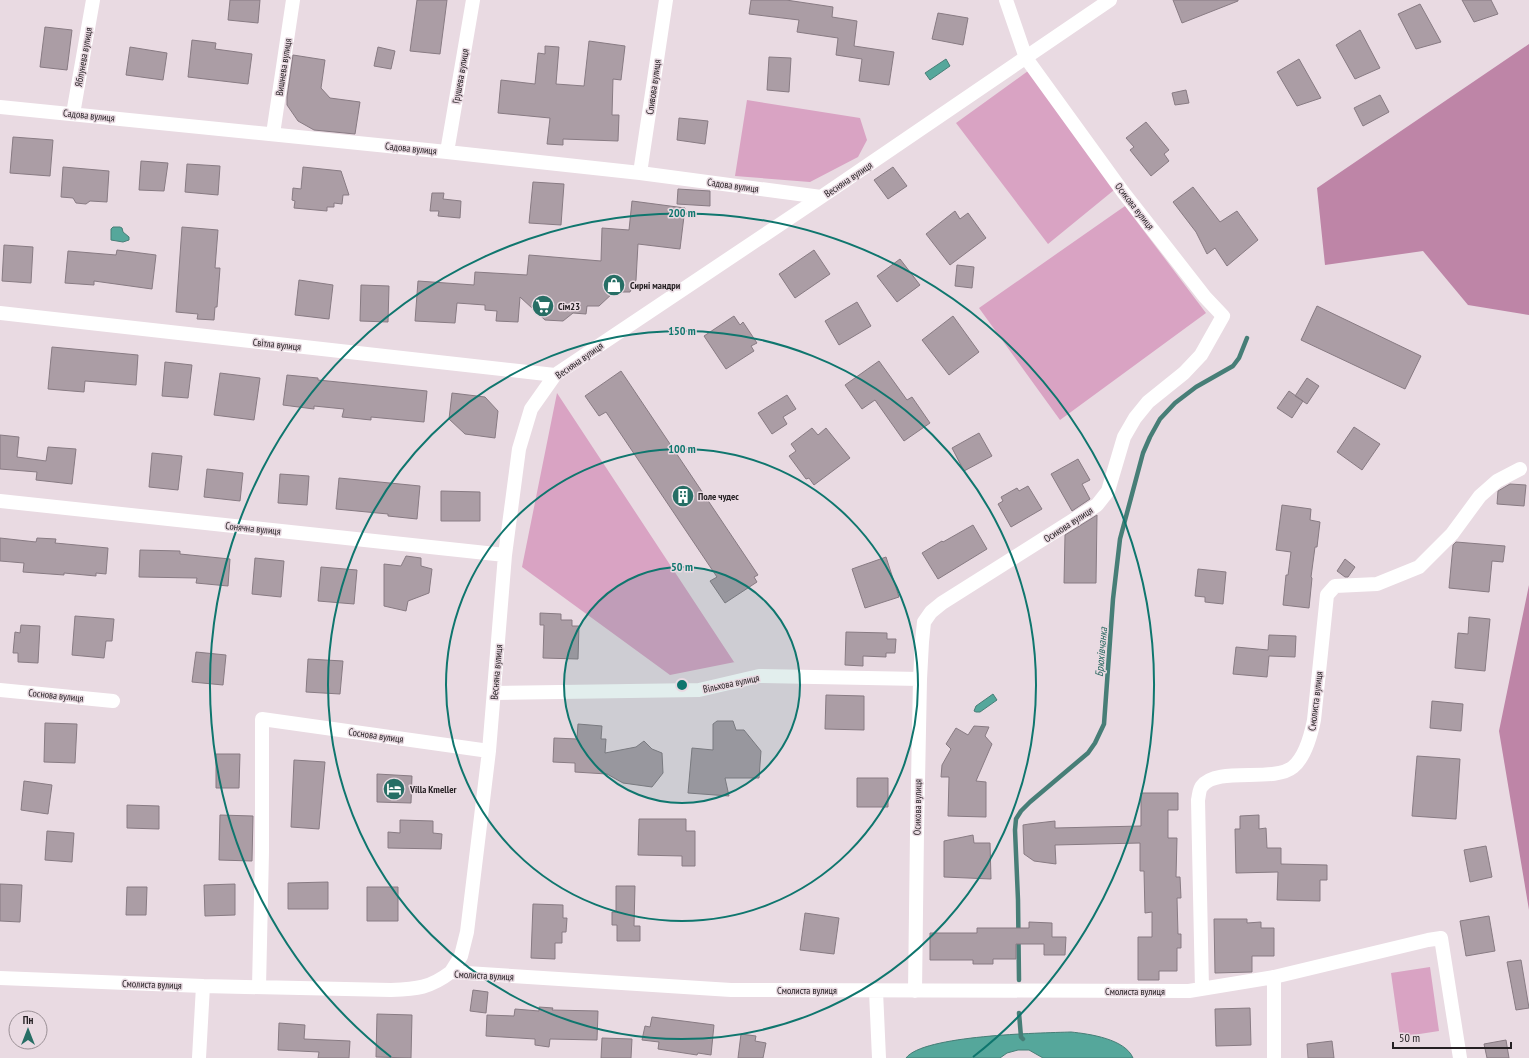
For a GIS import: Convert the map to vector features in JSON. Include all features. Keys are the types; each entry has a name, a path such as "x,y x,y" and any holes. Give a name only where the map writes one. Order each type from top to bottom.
{"street":[{"name":"Яблунева вулиця","path":"73,114 93,0"},
{"name":"Вишнева вулиця","path":"273,134 293,0"},
{"name":"Грушева вулиця","path":"447,152 473,0"},
{"name":"Сливова вулиця","path":"640,173 666,0"},
{"path":"1006,0 1026,58"},
{"name":"Весняна вулиця","path":"451,972 460,956 467,932 489,750 505,554 519,449 531,409 555,375 821,197 1110,0"},
{"name":"Осикова вулиця","path":"915,991 920,679 924,622 931,612 942,603 1097,505 1108,491 1124,437 1135,418 1148,402 1184,373 1201,355 1222,316 1205,297 1123,192 1026,58"},
{"name":"Садова вулиця","path":"0,106 640,173 821,197"},
{"name":"Світла вулиця","path":"0,313 555,375"},
{"name":"Смолиста вулиця","path":"1202,989 1198,800 1201,786 1211,778 1282,773 1293,767 1311,738 1327,595 1335,586 1377,584 1419,567 1452,534 1480,496 1497,481 1520,469"},
{"name":"Сонячна вулиця","path":"0,501 505,554"},
{"name":"Вільхова вулиця","path":"494,693 699,690 759,676 920,679"},
{"name":"Соснова вулиця","path":"0,690 113,701"},
{"name":"Соснова вулиця","path":"258,987 262,852 262,719 489,750"},
{"name":"Смолиста вулиця","path":"0,978 203,986 415,989 439,982 451,972 731,990 1189,992 1274,977 1441,938 1460,1058"},
{"path":"1274,977 1274,1058"},
{"path":"199,1058 203,986"},
{"path":"876,991 879,1058"}],"shaded area":[{"path":"1529,44 1529,315 1468,305 1423,251 1325,265 1317,188"},
{"path":"946,59 950,66 930,80 925,73"},
{"path":"1028,71 1119,186 1048,244 956,123"},
{"path":"747,100 860,118 867,140 858,157 810,182 735,176"},
{"path":"1125,206 1206,313 1060,420 979,308"},
{"path":"113,227 122,228 123,232 129,237 129,240 123,242 111,240 111,229"},
{"path":"557,393 735,662 670,675 522,567"},
{"path":"1529,585 1529,910 1499,731"},
{"path":"993,694 997,700 980,712 974,711 976,706"},
{"path":"1430,967 1439,1031 1400,1037 1391,973"},
{"path":"1071,1032 1097,1036 1115,1042 1123,1046 1133,1058 1043,1058 1029,1050 1018,1050 1007,1053 1000,1058 906,1058 917,1050 935,1044 958,1040 1010,1035"}],"building":[{"path":"230,0 260,0 258,23 228,20"},
{"path":"417,0 447,0 440,54 410,51"},
{"path":"751,0 786,0 833,7 832,17 857,21 854,46 894,52 889,85 859,81 862,59 836,55 838,38 797,32 799,20 749,14"},
{"path":"1173,0 1238,0 1238,1 1182,23"},
{"path":"1462,0 1491,0 1498,14 1474,22"},
{"path":"1420,4 1441,42 1416,49 1398,14"},
{"path":"938,13 968,18 963,45 932,39"},
{"path":"45,27 72,30 67,70 40,67"},
{"path":"1360,30 1380,68 1355,79 1336,45"},
{"path":"192,40 216,43 215,49 252,54 248,84 188,77"},
{"path":"589,41 625,46 621,80 613,79 612,115 619,115 618,141 563,139 563,145 547,144 550,118 498,113 501,80 535,84 538,53 545,54 545,46 559,47 556,84 584,86"},
{"path":"130,47 167,53 163,80 126,75"},
{"path":"378,47 395,51 391,69 374,66"},
{"path":"293,55 325,60 321,88 330,98 360,102 355,134 314,130 298,121 287,105"},
{"path":"769,57 791,58 789,92 767,90"},
{"path":"1299,59 1321,98 1297,106 1277,72"},
{"path":"1186,90 1189,103 1175,105 1172,93"},
{"path":"1380,95 1389,112 1363,126 1354,108"},
{"path":"679,118 708,121 705,144 677,140"},
{"path":"1146,122 1169,150 1164,154 1169,161 1151,176 1130,150 1134,147 1126,138"},
{"path":"13,137 53,140 50,176 10,173"},
{"path":"141,161 168,163 164,191 139,190"},
{"path":"187,164 220,166 218,195 185,192"},
{"path":"63,167 109,171 107,202 90,201 86,204 76,203 73,198 61,197"},
{"path":"303,167 341,171 349,195 343,195 342,204 334,203 334,207 327,207 327,211 294,208 295,201 292,200 293,188 301,189"},
{"path":"893,167 907,186 888,199 874,180"},
{"path":"533,182 564,184 561,225 529,223"},
{"path":"1193,187 1220,222 1237,211 1258,240 1227,266 1215,248 1207,254 1196,232 1173,202"},
{"path":"678,189 710,191 710,206 677,204"},
{"path":"432,193 444,193 443,199 461,201 460,218 438,216 439,211 430,211"},
{"path":"632,201 685,208 680,249 638,244 636,280 630,292 614,292 599,306 587,306 586,314 573,313 563,321 545,320 520,297 518,322 496,321 497,311 485,310 485,305 457,303 455,323 415,321 418,281 474,285 475,272 527,275 529,255 601,261 602,228 629,230"},
{"path":"955,211 960,219 968,213 986,238 950,265 926,234"},
{"path":"182,227 218,230 215,268 220,268 217,307 215,307 214,320 197,319 198,314 176,312"},
{"path":"4,245 33,247 31,283 2,281"},
{"path":"117,250 156,255 152,289 94,281 94,285 65,283 68,251 116,255"},
{"path":"814,250 830,274 795,298 779,274"},
{"path":"900,259 920,285 897,302 877,276"},
{"path":"957,265 974,267 972,288 955,286"},
{"path":"299,280 333,285 329,319 295,315"},
{"path":"361,285 389,286 388,322 360,321"},
{"path":"857,302 871,326 839,345 825,321"},
{"path":"1317,306 1421,356 1405,389 1301,340"},
{"path":"734,316 740,325 743,322 757,343 751,346 754,351 726,369 704,336"},
{"path":"953,316 979,352 949,375 922,340"},
{"path":"52,347 138,355 136,385 85,381 84,392 48,389"},
{"path":"879,361 907,400 912,397 930,423 904,441 875,400 862,409 845,385"},
{"path":"165,362 192,365 188,398 162,396"},
{"name":"Поле чудес","path":"621,371 758,575 754,577 757,582 725,603 710,581 717,577 606,412 599,416 585,396"},
{"path":"220,373 260,378 254,420 214,415"},
{"path":"287,375 318,378 318,380 427,391 424,422 371,417 371,420 342,417 344,409 314,406 314,409 283,405"},
{"path":"1307,378 1319,386 1307,404 1295,396"},
{"path":"1289,391 1303,401 1292,418 1277,408"},
{"path":"452,393 485,397 498,411 495,438 465,434 449,419"},
{"path":"787,395 796,409 783,417 787,424 772,434 758,413"},
{"path":"1354,427 1380,444 1362,470 1337,452"},
{"path":"812,428 818,435 826,428 850,458 814,485 809,478 806,479 789,456 796,451 791,444"},
{"path":"979,433 992,456 964,471 952,448"},
{"path":"0,435 19,437 17,457 46,461 48,447 76,449 72,484 36,480 37,472 0,469"},
{"path":"152,453 182,456 178,490 149,487"},
{"path":"1078,459 1090,480 1082,484 1090,499 1072,511 1051,474"},
{"path":"207,469 243,473 240,501 204,497"},
{"path":"280,474 309,476 307,505 278,503"},
{"path":"339,478 420,486 417,519 388,516 388,514 336,509"},
{"path":"1510,484 1526,485 1524,506 1497,504 1498,491"},
{"path":"1028,486 1042,509 1011,527 998,504 1003,501 1001,497 1017,488 1019,491"},
{"path":"441,491 480,492 480,521 441,521"},
{"path":"1282,505 1311,509 1310,520 1320,522 1311,577 1309,608 1283,605 1286,575 1288,575 1291,552 1276,550"},
{"path":"1097,515 1096,583 1064,583 1065,535"},
{"path":"973,525 987,549 938,579 922,553"},
{"path":"0,538 36,542 37,538 56,539 55,543 108,548 106,574 96,573 96,576 64,573 64,575 23,572 24,563 0,561"},
{"path":"1456,542 1505,546 1503,562 1492,561 1489,592 1449,588 1453,545"},
{"path":"140,550 180,551 180,554 230,559 228,586 196,583 197,578 139,577"},
{"path":"406,556 421,558 421,566 432,569 429,593 408,601 406,611 384,606 384,564 401,566"},
{"path":"886,557 899,597 865,608 852,569"},
{"path":"255,558 284,561 281,597 252,594"},
{"path":"1345,559 1355,567 1348,577 1345,577 1337,571"},
{"path":"321,567 357,570 354,604 318,601"},
{"path":"1198,569 1226,572 1223,604 1205,602 1205,597 1195,596"},
{"path":"540,613 561,614 561,620 572,620 572,626 579,626 578,659 543,658 544,625 540,625"},
{"path":"75,616 114,619 112,641 106,641 104,658 72,655"},
{"path":"1469,617 1490,619 1485,671 1455,668 1458,633 1468,634"},
{"path":"21,625 40,626 38,663 18,662 18,653 13,653 15,632 20,633"},
{"path":"846,632 887,633 887,639 896,639 895,653 886,653 886,657 863,656 863,666 845,665"},
{"path":"1269,635 1296,636 1295,657 1269,656 1267,677 1233,674 1236,647 1268,650"},
{"path":"196,652 226,655 223,685 192,682"},
{"path":"308,659 343,661 340,694 306,692"},
{"path":"826,695 864,696 864,730 825,729"},
{"path":"1432,701 1463,704 1461,731 1430,728"},
{"path":"717,721 733,721 736,730 744,730 761,751 759,778 725,778 729,796 688,793 692,748 713,750 713,724"},
{"path":"45,723 77,724 75,763 44,762"},
{"path":"578,724 602,726 601,739 606,739 605,753 636,747 644,741 652,749 662,753 663,773 652,787 623,783 607,774 575,772 575,763 553,762 554,738 577,739"},
{"path":"974,726 989,727 985,736 992,744 976,781 986,782 986,817 948,816 949,777 941,777 942,765 951,749 946,744 956,728 968,735"},
{"path":"216,754 240,754 239,788 216,788"},
{"path":"1417,756 1460,759 1456,819 1412,816"},
{"path":"294,760 325,762 319,829 291,827"},
{"name":"Villa Kmeller","path":"377,774 412,776 411,803 377,802"},
{"path":"857,778 888,778 888,807 857,807"},
{"path":"24,781 52,785 48,814 21,810"},
{"path":"1141,793 1178,793 1178,810 1168,810 1168,838 1177,838 1176,877 1180,877 1181,898 1177,898 1178,934 1181,934 1181,948 1177,948 1177,971 1159,971 1159,980 1138,980 1138,937 1152,937 1152,912 1145,913 1144,871 1140,871 1140,843 1055,845 1056,864 1034,861 1024,854 1023,825 1055,821 1055,828 1141,826"},
{"path":"127,805 159,806 159,829 127,828"},
{"path":"220,815 253,816 252,861 219,860"},
{"path":"1259,815 1259,829 1266,828 1267,848 1281,848 1281,864 1327,865 1327,880 1320,880 1320,901 1277,900 1278,872 1236,873 1235,829 1240,829 1240,816"},
{"path":"639,819 686,819 686,831 695,831 695,866 682,866 682,856 638,855"},
{"path":"400,820 433,821 433,833 442,834 441,849 388,848 388,832 400,833"},
{"path":"47,831 74,833 72,862 45,860"},
{"path":"973,835 974,843 990,843 991,879 944,877 944,841"},
{"path":"1486,846 1492,877 1470,882 1464,850"},
{"path":"328,882 328,909 288,909 288,883"},
{"path":"0,884 22,885 20,922 0,921"},
{"path":"235,884 235,915 205,916 204,885"},
{"path":"616,886 635,886 634,926 640,926 640,941 617,941 617,925 612,925 612,912 616,912"},
{"path":"127,887 147,887 146,915 126,915"},
{"path":"367,887 398,887 398,921 367,921"},
{"path":"533,904 563,905 563,918 567,918 566,932 562,932 562,943 555,943 555,959 531,958"},
{"path":"805,913 839,918 834,954 800,950"},
{"path":"1489,916 1495,951 1466,956 1460,921"},
{"path":"1214,919 1247,919 1247,923 1261,922 1261,928 1274,928 1274,956 1252,956 1252,972 1215,973"},
{"path":"1029,922 1052,923 1052,937 1066,937 1065,955 1044,955 1044,944 1016,944 1016,959 993,959 993,964 973,964 973,960 930,960 930,933 977,933 977,928 1029,928"},
{"path":"1521,960 1529,1008 1516,1010 1507,962"},
{"path":"473,990 488,992 486,1013 470,1011"},
{"path":"539,1007 553,1008 552,1010 598,1011 597,1040 550,1039 549,1047 535,1045 535,1039 486,1036 487,1015 514,1016 515,1009 539,1011"},
{"path":"1250,1008 1251,1045 1216,1046 1215,1009"},
{"path":"377,1014 412,1015 411,1058 376,1057"},
{"path":"652,1017 714,1025 711,1055 698,1053 697,1055 658,1049 659,1042 642,1040 645,1026 650,1027"},
{"path":"279,1023 305,1025 304,1039 350,1041 349,1058 318,1058 319,1052 278,1050"},
{"path":"741,1034 756,1036 755,1041 766,1043 763,1058 738,1058"},
{"path":"602,1038 632,1039 631,1058 601,1058"},
{"path":"1506,1040 1509,1058 1487,1058 1484,1044"},
{"path":"1332,1041 1334,1058 1308,1058 1307,1044"}],"waterway":[{"name":"Брюхівчанка","path":"1019,980 1015,830 1016,819 1021,811 1030,802 1088,753 1095,743 1104,724 1113,599 1120,539 1143,453 1160,419 1175,403 1196,387 1233,366 1239,358 1247,338"},
{"name":"Брюхівчанка","path":"1019,1013 1021,1037 1023,1039"}],"place":[{"name":"Сирні мандри","path":"614,285"},
{"name":"Сім23","path":"543,306"},
{"name":"Поле чудес","path":"683,496"},
{"name":"Villa Kmeller","path":"394,789"}]}
